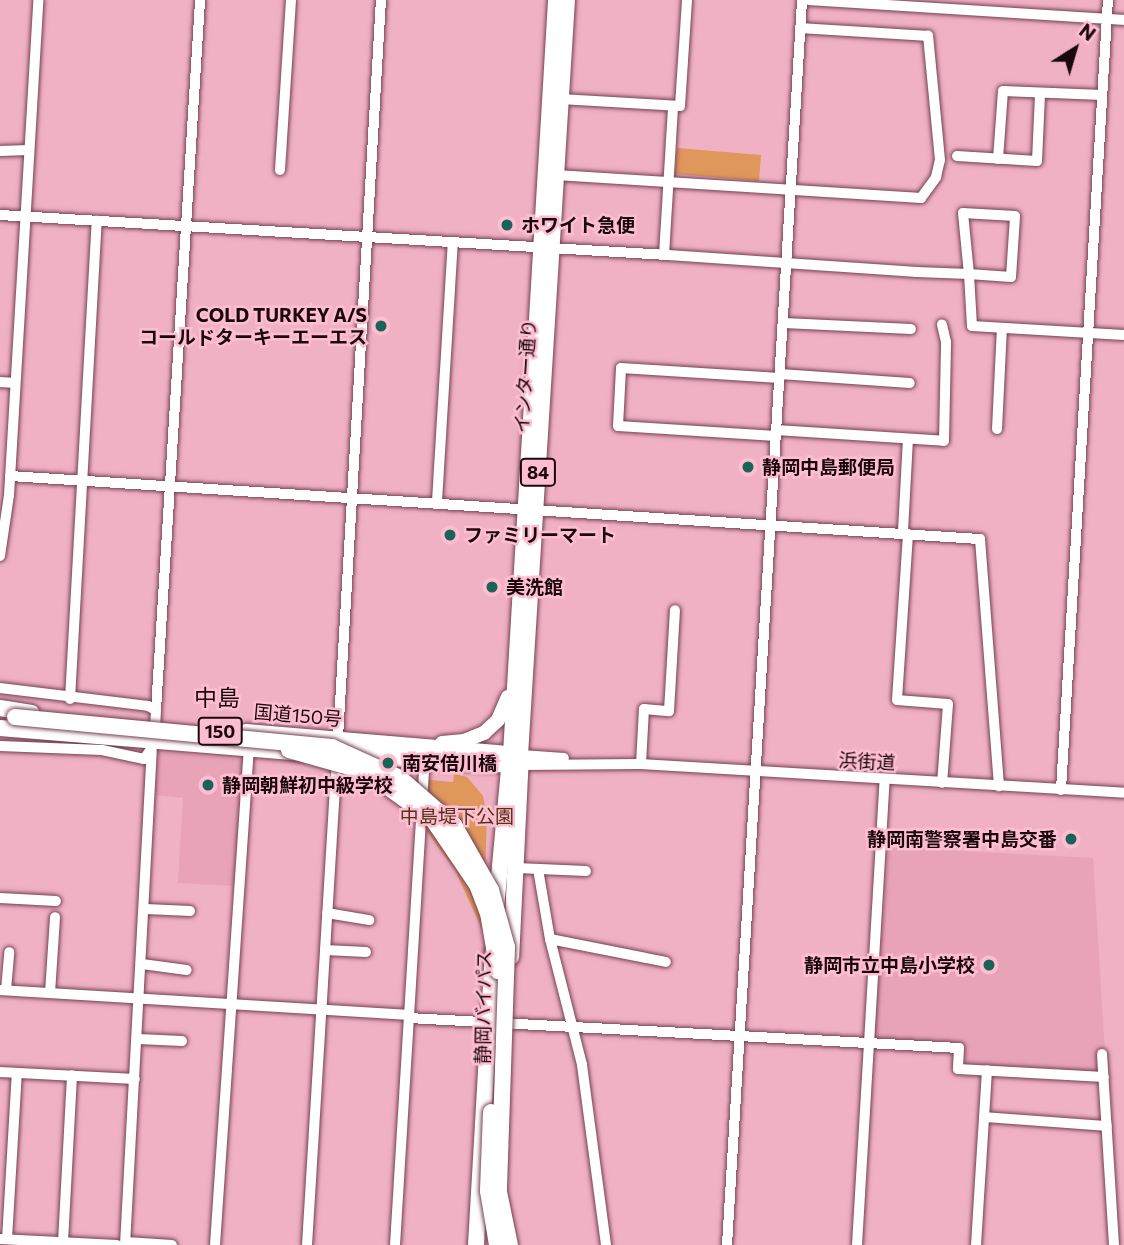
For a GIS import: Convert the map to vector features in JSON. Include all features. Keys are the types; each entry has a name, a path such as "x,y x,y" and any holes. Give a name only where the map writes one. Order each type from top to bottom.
{"highway":[{"name":"国道150号","path":"0,709 153,740 337,747 488,769 498,779 502,851"},
{"name":"国道150号","path":"6,721 249,751 337,747 357,742 515,760"},
{"name":"静岡バイパス","path":"6,721 328,758 381,779 433,820 471,871 488,914 496,951 488,1191 495,1245"},
{"name":"静岡バイパス","path":"6,721 332,747 400,778 454,825 491,890 507,947 499,1192 510,1245"},
{"name":"国道150号","path":"456,763 515,760"},
{"name":"国道150号","path":"477,1245 486,1020 502,851 515,760"},
{"name":"150","path":"495,1245 517,867 515,760"}],"main road":[{"name":"インター通り","path":"515,760 546,248 555,0"},
{"name":"インター通り","path":"546,248 556,175 568,0"},
{"name":"インター通り","path":"515,760 512,680 530,508"},
{"path":"357,742 447,743 474,738 498,720 512,680"}],"street":[{"path":"0,556 4,494 10,476 38,0"},
{"path":"123,1244 138,1039 153,740 200,0"},
{"path":"280,170 291,0"},
{"path":"307,1245 381,0"},
{"path":"561,99 680,106 687,0"},
{"path":"727,1245 802,0"},
{"path":"809,0 937,4 1124,20"},
{"path":"1060,790 1108,0"},
{"path":"556,175 921,198 936,177 940,160 929,36 800,28"},
{"path":"998,159 1003,91 1102,95"},
{"path":"957,156 1037,161 1040,94"},
{"path":"664,255 673,106"},
{"path":"0,150 29,150"},
{"path":"0,215 787,262 969,274 1012,277 1015,216 963,214 969,274 972,326 1124,335"},
{"path":"70,699 97,221"},
{"path":"438,501 453,243"},
{"path":"784,323 911,329"},
{"path":"910,383 621,369 618,426 944,441 946,342 942,324"},
{"path":"997,429 1002,328"},
{"path":"0,382 15,383"},
{"path":"908,439 897,700 948,704 942,783"},
{"path":"10,476 438,501 980,539 999,786"},
{"path":"641,764 644,709 669,711 675,610"},
{"path":"0,688 156,710"},
{"path":"0,746 102,750 144,759 153,740"},
{"path":"215,1245 249,751"},
{"path":"395,1245 425,760"},
{"name":"浜街道","path":"515,760 641,764 1124,793"},
{"path":"857,1245 885,779"},
{"path":"517,867 586,871"},
{"path":"538,869 550,939 573,1025 606,1245"},
{"path":"0,898 56,901"},
{"path":"146,909 190,911"},
{"path":"327,913 369,920"},
{"path":"50,993 55,917"},
{"path":"550,939 666,962"},
{"path":"325,950 366,952"},
{"path":"9,952 3,990 960,1048 958,1069 1104,1077"},
{"path":"142,964 187,970"},
{"path":"138,1039 182,1041"},
{"path":"1102,1054 1114,1245"},
{"path":"976,1245 987,1070"},
{"path":"0,1072 135,1079"},
{"path":"17,1073 4,1239 172,1245"},
{"path":"63,1242 72,1075"},
{"path":"984,1117 1107,1126"},
{"path":"1110,1170 1124,1170"}],"shaded area":[{"path":"158,752 244,760 235,886 178,883 183,798 155,795"},
{"name":"静岡市立中島小学校","path":"889,847 1093,858 1105,1052 1098,1072 966,1065 965,1045 874,1040"}],"green space":[{"path":"677,148 761,155 759,181 675,174"},
{"name":"中島堤下公園","path":"428,771 430,780 453,782 454,773 467,777 483,796 487,815 483,932 455,870 425,829"}],"place":[{"name":"ホワイト急便","path":"507,225"},
{"name":"COLD TURKEY A/S コールドターキーエーエス","path":"381,326"},
{"name":"静岡中島郵便局","path":"748,467"},
{"name":"ファミリーマート","path":"450,535"},
{"name":"美洗館","path":"492,587"},
{"name":"南安倍川橋","path":"388,763"},
{"name":"静岡朝鮮初中級学校","path":"208,785"},
{"name":"静岡南警察署中島交番","path":"1071,839"},
{"name":"静岡市立中島小学校","path":"989,965"}],"district":[{"name":"中島","path":"217,697"}]}
